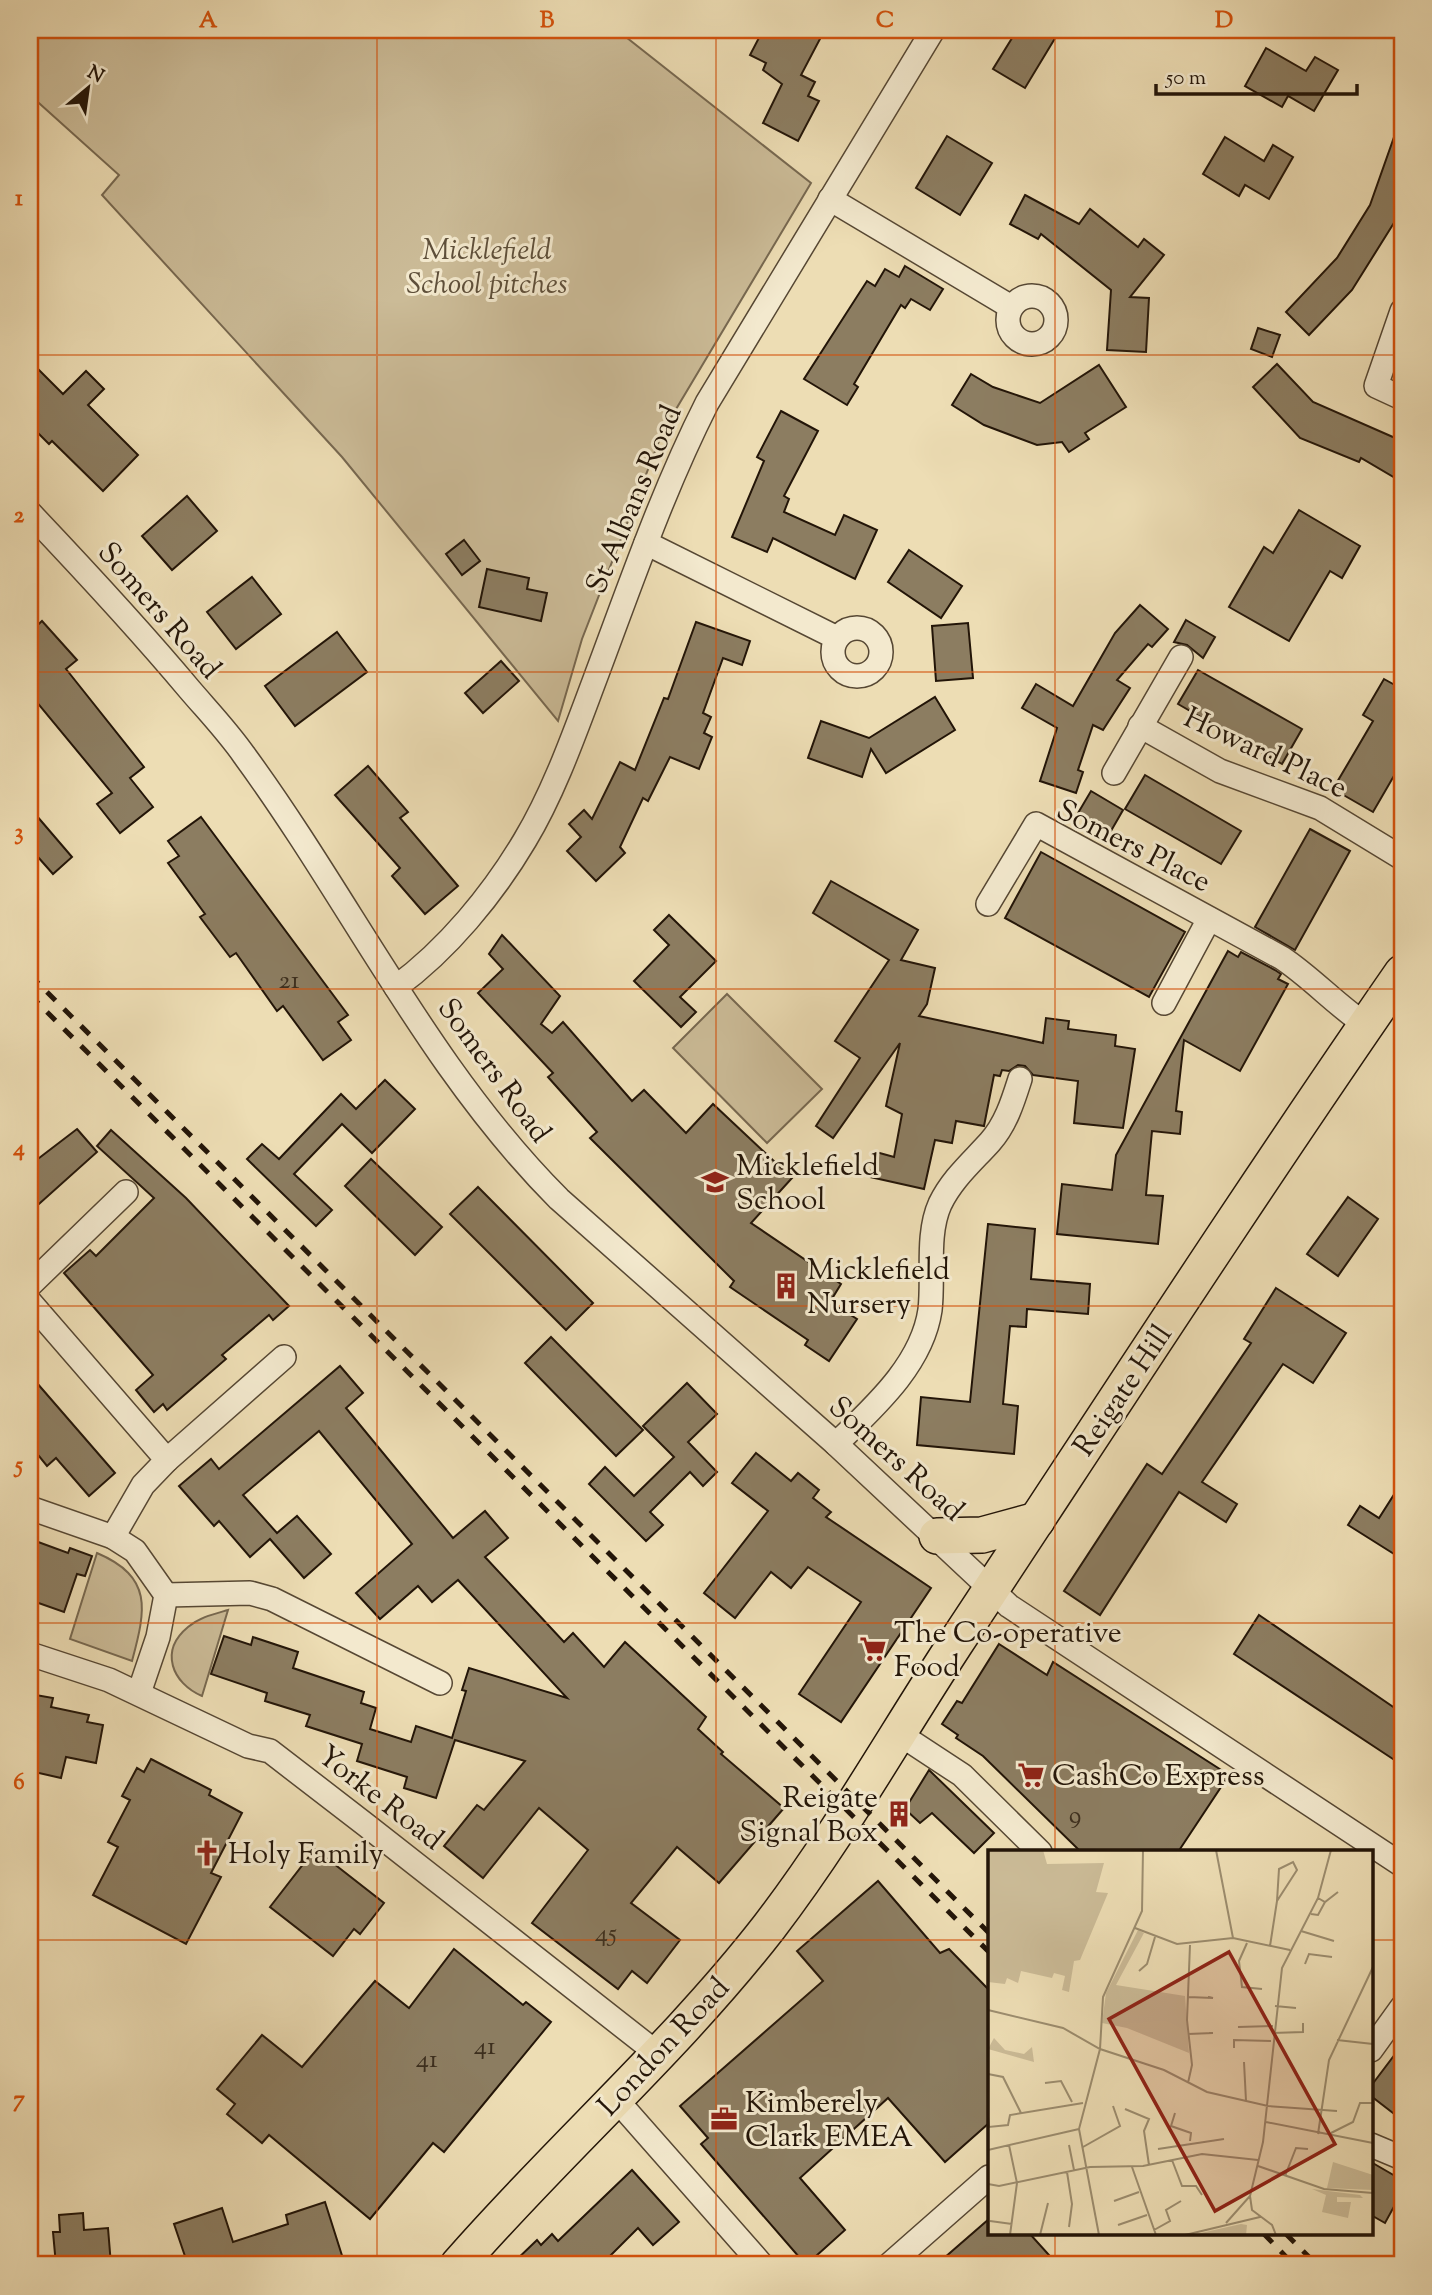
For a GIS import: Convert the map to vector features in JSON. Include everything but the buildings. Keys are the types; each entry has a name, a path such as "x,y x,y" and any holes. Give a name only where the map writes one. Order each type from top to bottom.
{"main road":[{"name":"Reigate Hill","path":"850,1812 898,1733 1037,1520 1402,973"},
{"path":"937,1536 982,1535 1037,1520"},
{"name":"London Road","path":"458,2265 506,2209 658,2054 766,1931 850,1812"}],"street":[{"name":"St Albans Road","path":"396,987 438,951 466,920 526,840 574,735 682,453 707,403 933,30"},
{"path":"830,199 1011,307"},
{"path":"1402,311 1376,386 1402,398"},
{"name":"Somers Road","path":"30,513 134,623 244,754 396,987 468,1092 522,1162 619,1253 937,1536 1009,1606 1402,1865"},
{"path":"646,543 837,638"},
{"name":"Howard Place","path":"1114,773 1181,657"},
{"name":"Howard Place","path":"1140,726 1220,771 1310,803 1402,858"},
{"name":"Somers Place","path":"988,904 1036,824 1300,970 1340,1008 1366,1025"},
{"name":"Somers Place","path":"1164,1003 1209,919"},
{"path":"836,1444 877,1404 915,1354 930,1312 934,1230 939,1206 958,1175 992,1140 1006,1119 1020,1080"},
{"path":"30,1284 126,1192"},
{"path":"30,1303 167,1460"},
{"path":"113,1537 143,1485 167,1460 284,1357"},
{"path":"30,1508 113,1537 135,1551 166,1595 158,1637 139,1693"},
{"path":"166,1595 203,1597 228,1592 250,1593 272,1599 440,1684"},
{"name":"Yorke Road","path":"30,1654 139,1693 248,1746 280,1757 318,1791 376,1832 658,2054"},
{"path":"898,1733 962,1775 1038,1850"},
{"path":"1372,2049 1402,2007"},
{"path":"615,2098 762,2265"},
{"path":"1372,2144 1402,2158"},
{"path":"889,2265 988,2178"}],"green space":[{"name":"Micklefield School pitches","path":"30,30 617,30 811,183 663,431 582,639 558,721 342,457 102,195 119,175 30,95"},
{"path":"727,994 822,1089 767,1143 673,1048"},
{"path":"97,1553 115,1562 128,1573 141,1596 140,1626 132,1661 70,1639"},
{"path":"228,1610 202,1696 183,1683 177,1675 173,1666 174,1646 188,1627 207,1616"}],"railway":[{"path":"30,975 988,1932"},
{"path":"30,995 988,1951"},
{"path":"1266,2236 1294,2265"},
{"path":"1288,2236 1317,2265"}],"place":[{"name":"Micklefield School","path":"715,1182"},
{"name":"Micklefield Nursery","path":"786,1286"},
{"name":"The Co-operative Food","path":"873,1649"},
{"name":"CashCo Express","path":"1031,1775"},
{"name":"Reigate Signal Box","path":"899,1814"},
{"name":"Holy Family","path":"207,1853"},
{"name":"Kimberely Clark EMEA","path":"724,2119"}]}
